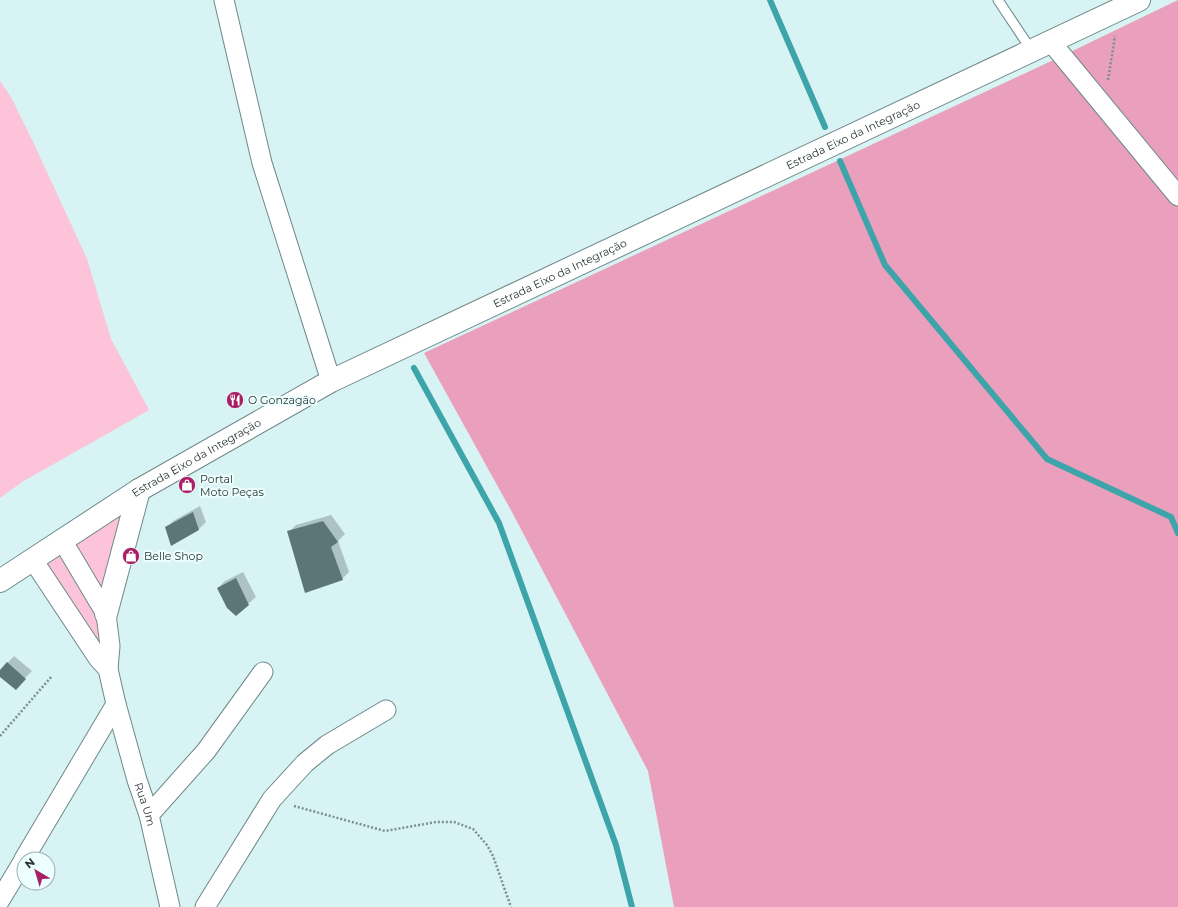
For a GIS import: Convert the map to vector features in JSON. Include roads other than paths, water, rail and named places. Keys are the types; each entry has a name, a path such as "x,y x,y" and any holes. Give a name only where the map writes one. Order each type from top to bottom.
{"main road":[{"name":"Estrada Eixo da Integração","path":"0,581 139,490 331,381 1138,0"},
{"path":"106,614 139,490"}],"street":[{"path":"224,0 262,163 331,381"},
{"path":"1041,46 1106,110 1177,193"},
{"path":"62,540 106,614 110,646 108,669"},
{"name":"Rua Um","path":"33,560 98,658 108,669 137,780 149,815 170,907"},
{"path":"149,815 206,751 263,672"},
{"path":"29,851 116,704"},
{"path":"206,907 272,800 305,763 327,745 386,710"},
{"path":"0,900 16,873"}],"lane":[{"path":"998,0 1041,46"}],"waterway":[{"path":"770,0 825,127"},
{"path":"840,161 885,265 1047,459 1171,517 1178,533"},
{"path":"414,368 499,523 616,845 632,907"}],"place":[{"name":"O Gonzagão","path":"235,400"},
{"name":"Portal Moto Peças","path":"187,485"},
{"name":"Belle Shop","path":"131,556"}]}
